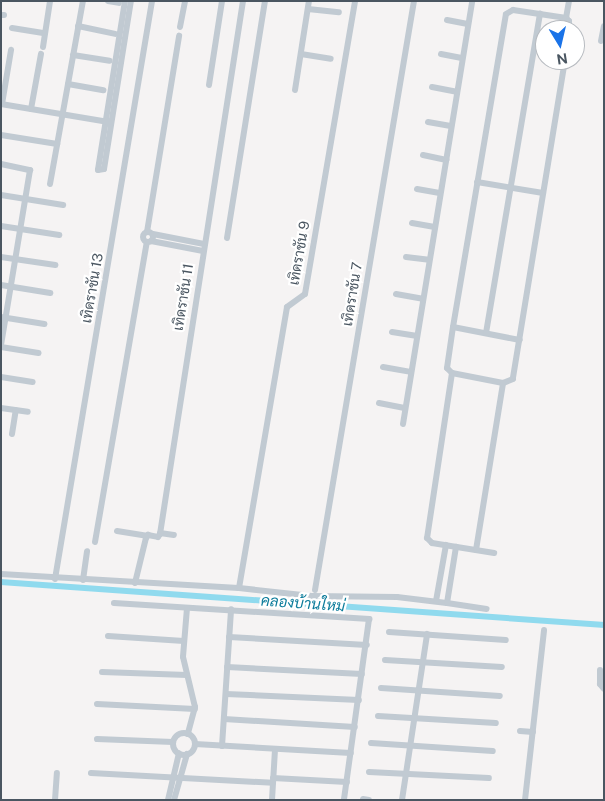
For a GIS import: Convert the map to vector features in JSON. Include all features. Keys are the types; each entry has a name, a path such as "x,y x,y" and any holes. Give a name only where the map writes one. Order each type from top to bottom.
{"street":[{"path":"32,109 50,1"},
{"path":"50,184 83,1"},
{"path":"108,1 122,2 108,122 102,170 98,169 108,122 131,1"},
{"name":"เทิดราชัน 13","path":"55,579 152,1"},
{"path":"180,26 184,1"},
{"path":"209,85 222,1"},
{"name":"เทิดราชัน 11","path":"160,533 243,1"},
{"path":"227,238 265,1"},
{"name":"เทิดราชัน 9","path":"239,588 287,307 305,294 355,1"},
{"name":"เทิดราชัน 7","path":"316,590 414,1"},
{"path":"403,424 472,1"},
{"path":"513,10 514,1"},
{"path":"563,70 513,379 503,384 452,373 447,368 452,327 506,14 513,10 566,18 569,1"},
{"path":"295,90 309,5 339,12"},
{"path":"486,333 540,14"},
{"path":"447,20 468,24"},
{"path":"78,26 115,34"},
{"path":"601,42 604,26"},
{"path":"12,28 45,33"},
{"path":"95,542 149,237 180,36"},
{"path":"11,50 2,104 108,122"},
{"path":"301,54 331,59"},
{"path":"441,54 462,58"},
{"path":"73,55 110,61"},
{"path":"68,84 103,90"},
{"path":"432,87 457,92"},
{"path":"428,122 451,126"},
{"path":"1,135 57,144"},
{"path":"423,155 446,160"},
{"path":"1,164 30,170 11,287 3,317 1,346 39,353"},
{"path":"477,182 543,193"},
{"path":"417,189 440,193"},
{"path":"1,195 63,205"},
{"path":"412,223 434,227"},
{"path":"1,226 59,235"},
{"path":"149,237 204,248"},
{"path":"1,257 54,265"},
{"path":"406,257 429,260"},
{"path":"1,285 50,293"},
{"path":"396,294 423,299"},
{"path":"3,317 44,324"},
{"path":"452,327 520,340"},
{"path":"392,332 416,336"},
{"path":"383,367 411,372"},
{"path":"452,373 428,538 432,543 494,553"},
{"path":"1,376 33,382"},
{"path":"476,550 503,384"},
{"path":"379,402 405,408"},
{"path":"1,408 28,412"},
{"path":"12,434 16,410"},
{"path":"117,531 158,537 160,533 174,535"},
{"path":"136,583 147,536"},
{"path":"436,601 446,545"},
{"path":"446,603 456,547"},
{"path":"83,580 87,551"},
{"path":"1,574 55,579 239,588 312,596 397,597 487,609"},
{"path":"114,603 367,618 370,622 344,800"},
{"path":"187,608 184,641 187,675 194,696 195,709 188,734"},
{"path":"222,746 231,609"},
{"path":"525,800 544,630"},
{"path":"389,632 506,640"},
{"path":"402,800 427,634"},
{"path":"108,636 184,641"},
{"path":"229,637 367,645"},
{"path":"385,660 502,667"},
{"path":"227,667 362,674"},
{"path":"600,670 600,684 604,688"},
{"path":"102,672 187,675"},
{"path":"382,688 500,696"},
{"path":"226,694 359,700"},
{"path":"97,704 195,709"},
{"path":"378,716 496,723"},
{"path":"224,719 355,727"},
{"path":"520,731 533,732"},
{"path":"168,800 187,754 193,750 195,744 193,738 188,734 178,734 173,742 174,749 179,754 187,754"},
{"path":"97,739 173,742"},
{"path":"372,743 493,751"},
{"path":"195,744 351,753"},
{"path":"272,800 275,749"},
{"path":"174,800 179,754"},
{"path":"369,772 489,778"},
{"path":"55,800 57,773"},
{"path":"91,773 176,779 347,782"},
{"path":"363,799 369,800"}],"waterway":[{"name":"คลองบ้านใหม่","path":"1,582 604,625"}]}
